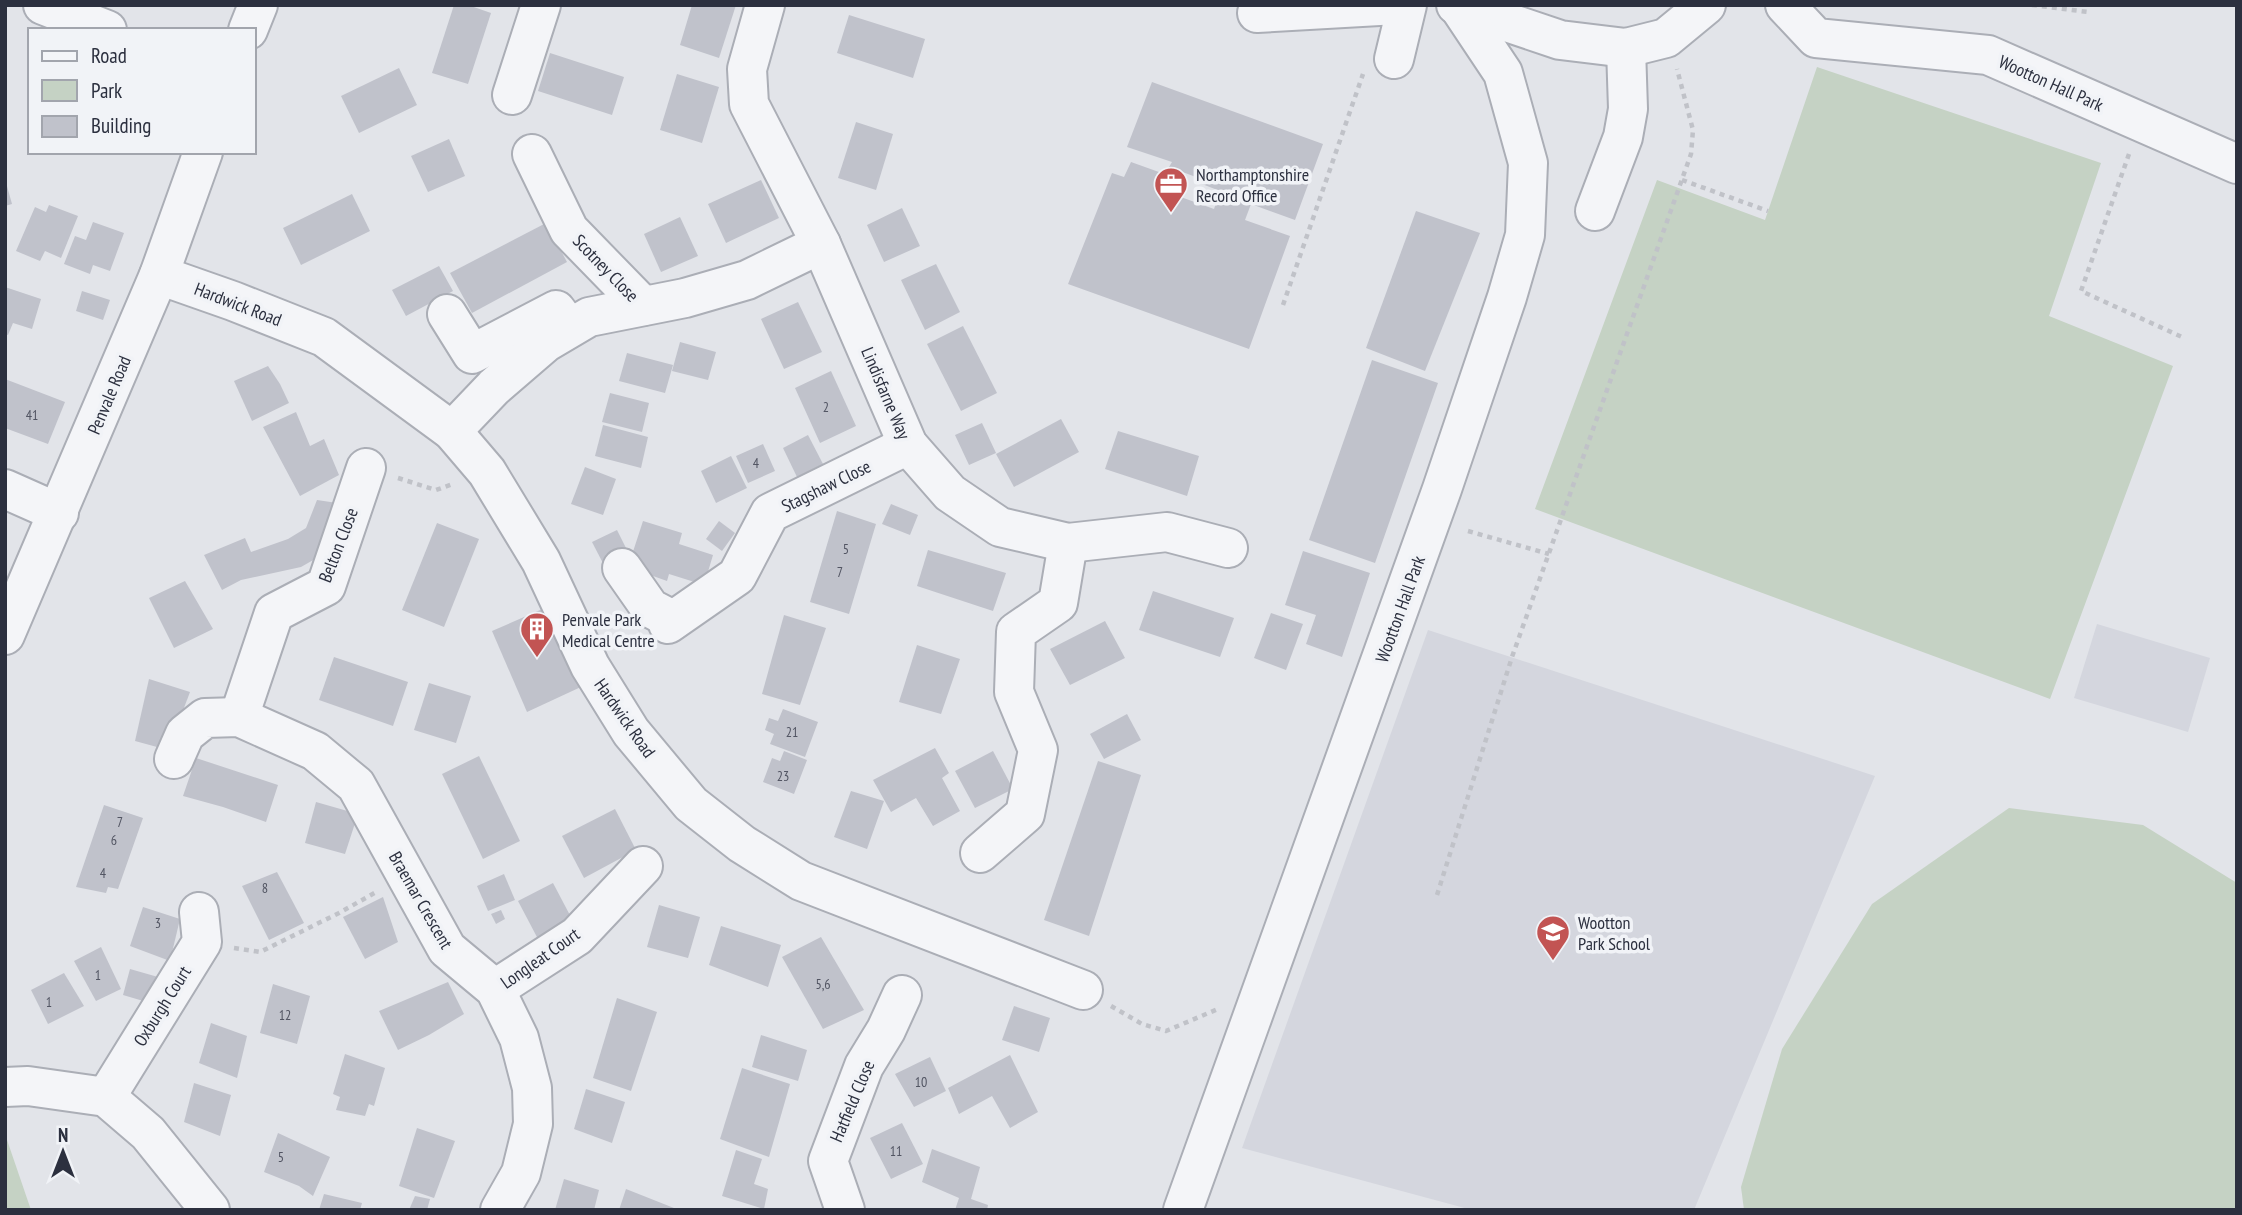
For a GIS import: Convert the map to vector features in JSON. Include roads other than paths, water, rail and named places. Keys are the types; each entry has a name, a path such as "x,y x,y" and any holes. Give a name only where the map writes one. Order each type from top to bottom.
{"street":[{"path":"249,28 258,5"},
{"path":"512,95 541,5"},
{"name":"Lindisfarne Way","path":"765,5 747,69 749,104 821,244 908,445 950,492 1000,527 1068,543 1167,532 1228,548"},
{"path":"1257,13 1397,5"},
{"path":"1381,62 1407,5"},
{"path":"1458,6 1560,40 1626,48 1665,38 1706,5"},
{"name":"Wootton Hall Park","path":"1785,5 1816,38 1988,55 2237,164"},
{"name":"Wootton Hall Park","path":"1183,1210 1260,995 1477,423 1525,235 1528,163 1503,73 1458,6"},
{"path":"53,7 109,23"},
{"path":"1595,211 1623,137 1628,109 1626,48"},
{"name":"Penvale Road","path":"5,635 159,275 202,154"},
{"name":"Scotney Close","path":"532,154 569,230 643,306"},
{"path":"452,431 495,387 545,343 589,317 685,298 747,280 821,244"},
{"name":"Hardwick Road","path":"159,275 324,337 452,431 487,472 541,561 587,662 631,732 691,804 742,844 801,881 1083,990"},
{"path":"447,314 472,354 556,310 570,328"},
{"name":"Stagshaw Close","path":"622,568 650,608 670,622 737,576 770,513 908,445"},
{"name":"Belton Close","path":"239,717 274,613 326,586 366,468"},
{"path":"5,489 59,513"},
{"path":"980,853 1025,814 1038,750 1014,692 1016,632 1058,603 1068,543"},
{"path":"174,759 184,734 205,718 239,717"},
{"name":"Braemar Crescent","path":"239,717 315,751 356,785 447,949 495,989 519,1038 532,1088 533,1124 521,1173 500,1210"},
{"name":"Longleat Court","path":"495,989 577,936 643,866"},
{"name":"Oxburgh Court","path":"106,1097 200,927"},
{"name":"Hatfield Close","path":"845,1210 828,1161 864,1066 886,1030 902,995"},
{"path":"5,1087 28,1086 106,1097 148,1133 210,1210"}],"place":[{"name":"Northamptonshire Record Office","path":"1171,214"},
{"name":"Penvale Park Medical Centre","path":"537,659"},
{"name":"Wootton Park School","path":"1553,962"}]}
